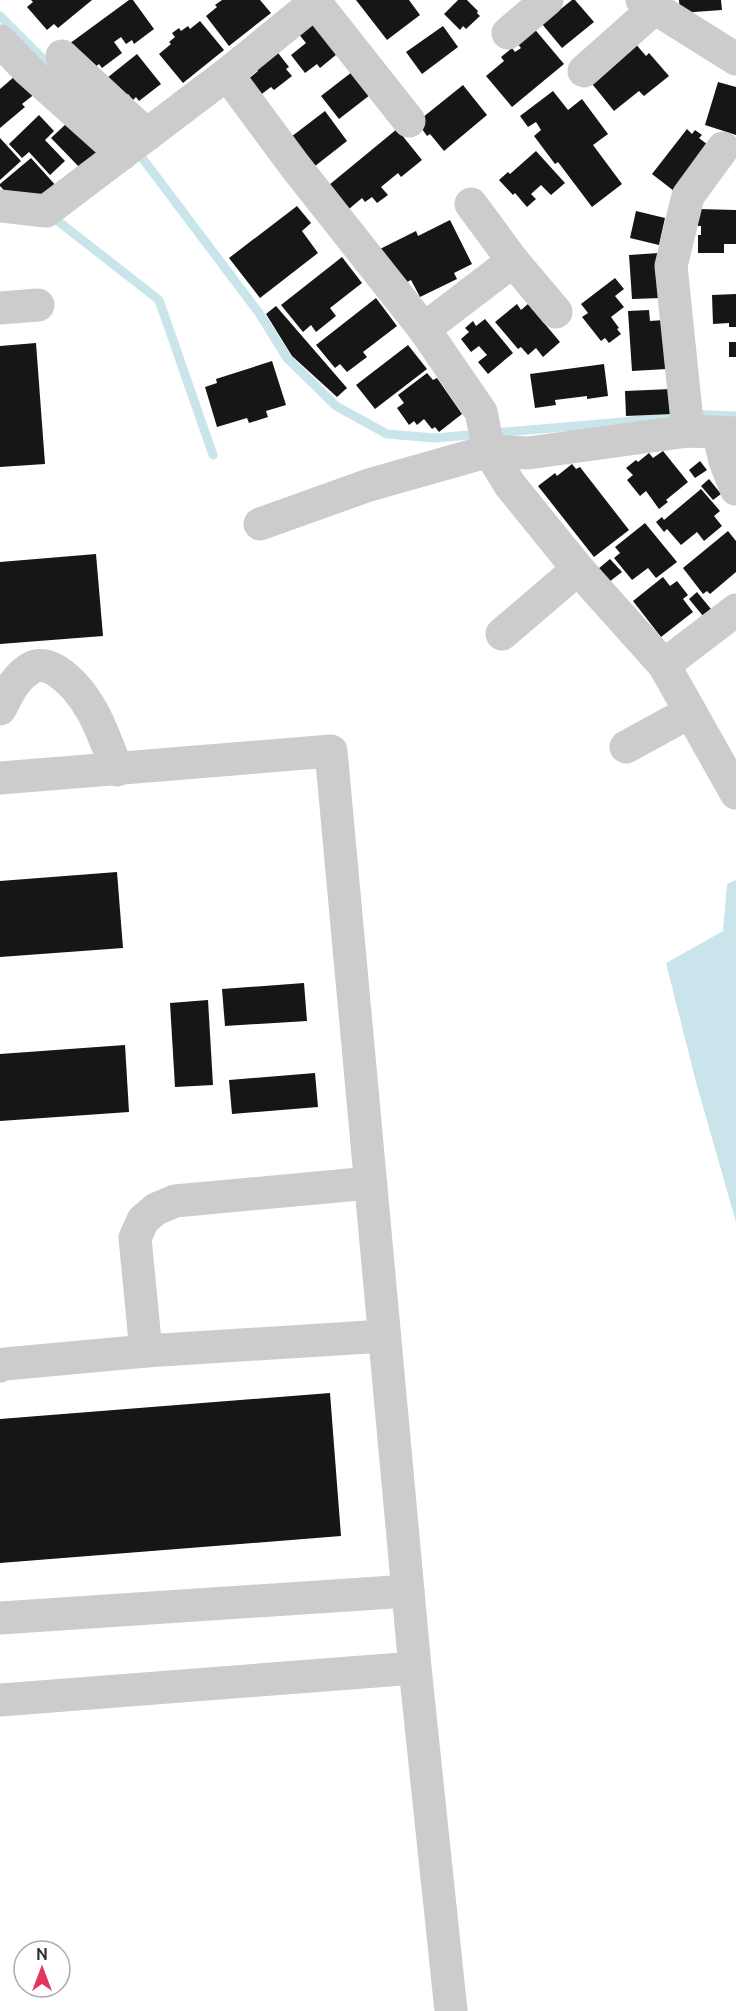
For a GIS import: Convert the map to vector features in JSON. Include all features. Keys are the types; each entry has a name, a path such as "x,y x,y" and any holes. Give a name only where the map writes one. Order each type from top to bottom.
{"street":[{"path":"507,33 547,0"},
{"path":"0,206 46,210 227,75 316,1 409,122"},
{"path":"584,72 649,4 736,58"},
{"path":"0,41 28,70 135,144"},
{"path":"62,56 135,144"},
{"path":"227,75 282,149 424,328 481,412 489,451 510,485 578,569 664,665 736,793"},
{"path":"723,148 688,195 671,266 714,432 736,489"},
{"path":"471,204 513,261 556,312"},
{"path":"424,328 513,261"},
{"path":"0,308 38,304"},
{"path":"260,524 369,485 489,451 528,453 714,432"},
{"path":"502,634 578,569"},
{"path":"664,665 736,610"},
{"path":"0,709 15,681 32,667 48,666 70,680 83,697 101,726 117,770"},
{"path":"626,747 690,712"},
{"path":"0,778 331,751 415,1668 450,2011"},
{"path":"146,1351 135,1238 143,1220 156,1209 175,1201 370,1183"},
{"path":"0,1366 146,1351 384,1336"},
{"path":"0,1618 408,1591"},
{"path":"0,1701 415,1668"}],"water":[{"path":"736,880 736,1222 696,1082 666,963 723,931 727,884"}],"building":[{"path":"31,0 92,0 58,28 54,24 47,30 27,7 33,2"},
{"path":"129,0 133,0 154,29 134,44 132,40 126,44 121,37 114,42 122,53 102,68 99,64 94,68 69,44"},
{"path":"222,0 260,0 271,13 229,46 206,16"},
{"path":"356,0 409,0 420,15 387,40"},
{"path":"458,0 467,0 480,16 466,29 463,26 460,30 444,14"},
{"path":"575,0 594,22 562,48 542,24"},
{"path":"679,0 721,0 722,10 680,13"},
{"path":"200,21 224,50 183,83 159,54 171,44 169,42 175,37 172,33 188,26 190,29"},
{"path":"311,21 337,54 320,68 317,64 305,73 291,55 306,43 297,32"},
{"path":"443,26 458,47 422,74 406,52"},
{"path":"532,26 564,64 512,107 486,76 504,61 501,57 512,48 515,52 521,48 515,41"},
{"path":"634,42 646,56 649,53 669,76 644,96 639,91 614,111 589,80"},
{"path":"275,49 289,67 286,69 292,76 274,90 271,87 259,96 247,80 258,71 253,66"},
{"path":"137,54 161,84 139,101 136,97 133,100 128,94 122,98 107,78"},
{"path":"352,72 370,95 339,119 321,96"},
{"path":"14,77 36,93 22,104 25,107 0,128 0,89"},
{"path":"718,82 736,87 736,135 705,125"},
{"path":"463,85 487,115 444,151 430,134 427,136 417,122"},
{"path":"553,91 568,110 582,99 608,134 593,145 622,184 592,207 558,162 555,164 534,136 541,130 536,122 528,127 520,116"},
{"path":"325,111 347,141 310,170 287,140"},
{"path":"39,115 54,131 45,140 65,161 50,175 29,152 22,158 9,144"},
{"path":"67,123 101,153 82,170 51,138"},
{"path":"397,129 422,160 401,177 398,173 381,187 388,195 377,203 372,197 365,202 362,198 349,209 329,185"},
{"path":"687,129 692,134 695,130 702,135 699,138 708,145 674,191 652,174"},
{"path":"0,138 21,161 0,180"},
{"path":"536,151 565,183 551,195 541,185 531,194 536,199 527,207 499,180 508,172 510,174"},
{"path":"31,158 58,188 44,200 8,195 0,186"},
{"path":"297,206 311,223 302,231 318,253 260,298 229,258"},
{"path":"698,209 736,210 736,244 724,244 724,253 698,253 698,235 701,235 701,226 698,226"},
{"path":"636,211 665,218 659,245 630,238"},
{"path":"450,220 472,264 454,273 457,279 420,297 411,280 399,286 374,252 416,231 418,236"},
{"path":"659,253 661,298 632,299 629,255"},
{"path":"342,257 362,283 330,308 336,316 316,332 311,325 303,332 281,305"},
{"path":"615,278 624,289 615,296 624,307 611,317 621,334 609,343 605,338 601,341 582,317 588,313 581,304"},
{"path":"736,294 736,327 729,327 729,323 713,324 712,295"},
{"path":"376,298 397,326 363,352 367,357 347,372 340,364 335,368 316,345"},
{"path":"517,304 521,310 528,304 560,342 543,357 536,348 528,355 521,347 518,349 495,322"},
{"path":"276,306 347,388 337,397 292,356 266,314"},
{"path":"649,310 650,321 664,320 667,369 632,371 628,311"},
{"path":"485,319 513,353 488,374 478,362 487,355 479,346 471,352 461,339 469,332 465,328 473,321 476,326"},
{"path":"729,342 736,342 736,357 729,357"},
{"path":"36,343 45,464 0,467 0,346"},
{"path":"408,345 427,369 375,409 356,385"},
{"path":"272,361 286,405 266,411 268,417 249,423 247,418 217,427 205,387 217,383 216,379"},
{"path":"604,364 608,396 555,400 556,405 535,408 530,374"},
{"path":"427,373 433,380 437,378 462,414 439,432 435,427 432,429 424,419 417,425 414,421 409,425 397,408 404,403 398,395"},
{"path":"671,389 672,414 626,416 625,391"},
{"path":"663,451 688,482 666,500 668,502 659,509 646,491 640,496 627,480 633,475 626,468 649,453 653,458"},
{"path":"700,461 707,470 695,478 689,470"},
{"path":"572,464 576,469 580,467 629,530 594,557 538,486 555,473 557,476"},
{"path":"709,479 721,494 713,500 701,486"},
{"path":"701,489 720,511 714,516 722,526 704,541 697,532 681,545 667,529 664,532 656,522 662,517 664,520"},
{"path":"645,523 677,562 656,578 648,568 632,580 614,558 620,553 615,547"},
{"path":"728,531 736,541 736,572 710,594 707,591 703,594 683,568"},
{"path":"96,554 103,636 0,644 0,562"},
{"path":"610,559 622,572 609,582 598,569"},
{"path":"663,577 670,586 677,581 688,595 683,599 693,612 661,637 633,601"},
{"path":"697,592 711,609 703,616 689,599"},
{"path":"117,872 123,948 0,957 0,881"},
{"path":"304,983 307,1021 225,1026 222,989"},
{"path":"208,1000 213,1085 175,1087 170,1003"},
{"path":"125,1045 129,1112 0,1121 0,1054"},
{"path":"315,1073 318,1107 232,1114 229,1080"},
{"path":"330,1393 341,1536 0,1563 0,1419"}],"waterway":[{"path":"0,16 56,72"},
{"path":"136,151 259,313 287,358 336,406 387,434 435,438 623,422 687,414 736,416"},
{"path":"50,218 54,218 159,300 213,455"}]}
